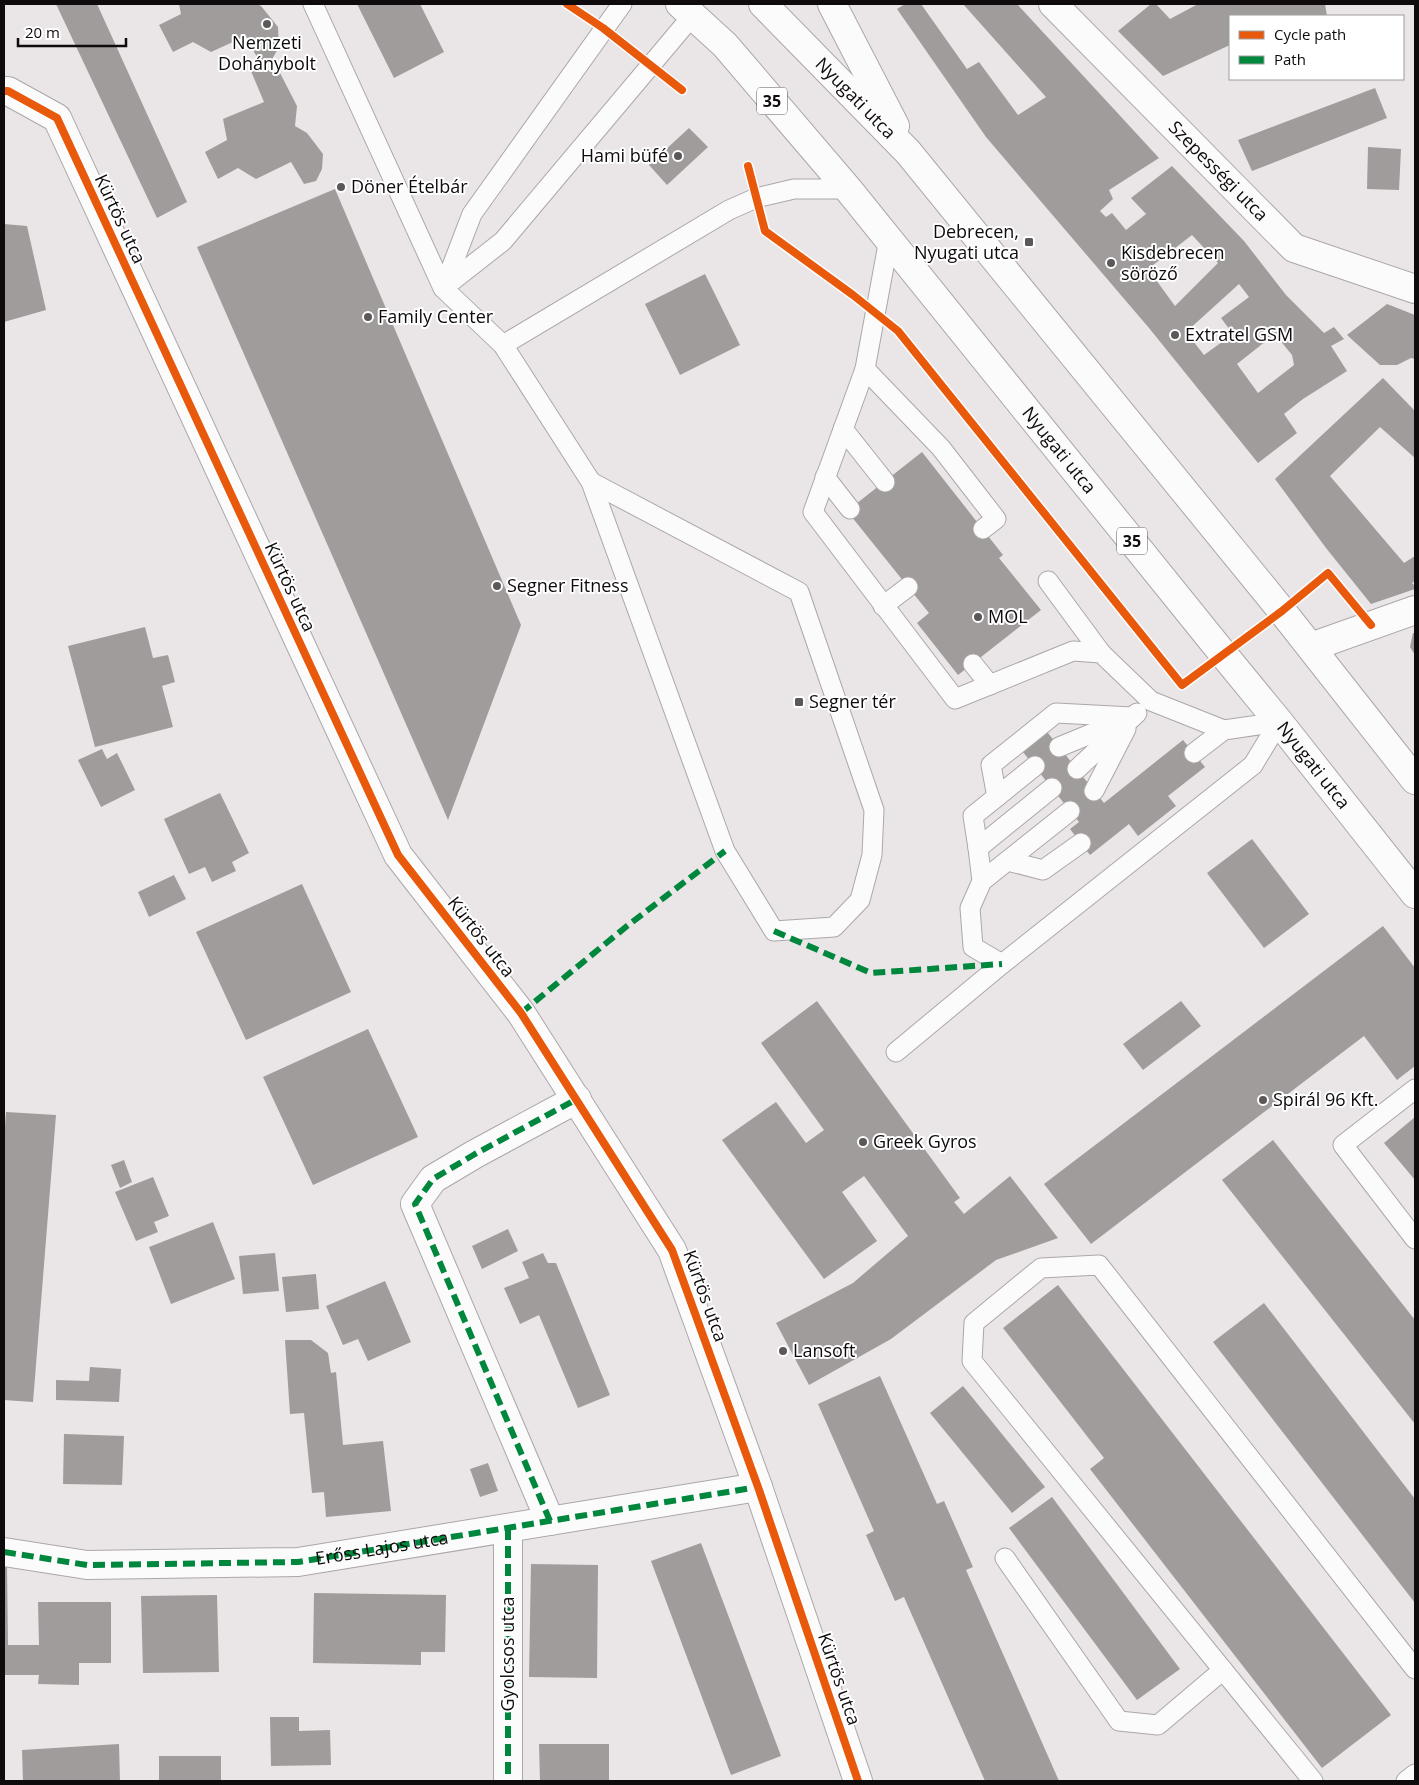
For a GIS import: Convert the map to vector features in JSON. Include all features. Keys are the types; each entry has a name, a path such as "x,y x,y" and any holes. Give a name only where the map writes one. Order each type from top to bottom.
{"street":[{"name":"Nyugati utca","path":"763,4 908,152 1311,647 1415,780"},
{"path":"832,4 908,152"},
{"name":"Szepességi utca","path":"1053,4 1294,248 1415,289"},
{"name":"Nyugati utca","path":"692,8 889,239 1279,722 1415,894"},
{"name":"Kürtös utca","path":"4,91 8,91 57,118 398,855 521,1013 672,1250 758,1487 858,1781"},
{"path":"1311,647 1415,610"},
{"path":"550,1521 415,1204 433,1179 577,1099"},
{"name":"Erőss Lajos utca","path":"4,1552 87,1565 298,1562 758,1487"},
{"name":"Gyolcsos utca","path":"508,1528 508,1781"}],"lane":[{"path":"313,4 443,288 504,345 591,482 725,851 774,931 834,927 860,900 872,855 874,810 799,592 591,482"},
{"path":"443,288 472,214 622,4"},
{"path":"443,288 503,241 692,8"},
{"path":"504,345 729,210 756,198 794,189 848,189"},
{"path":"889,239 865,370 813,512 954,700 1073,651 1101,653"},
{"path":"865,370 941,448 996,519 983,529"},
{"path":"843,429 885,482"},
{"path":"825,478 850,509"},
{"path":"1048,581 1101,653 1151,701 1224,730"},
{"path":"883,606 908,587"},
{"path":"973,664 990,685"},
{"path":"1077,769 1151,701"},
{"path":"996,797 991,765 1056,713 1132,717"},
{"path":"1059,747 1132,717"},
{"path":"1094,791 1132,717"},
{"path":"1194,753 1224,730 1279,722"},
{"path":"896,1052 1002,964 1253,765 1279,722"},
{"path":"982,882 973,816 1034,766"},
{"path":"978,848 1052,788"},
{"path":"1002,964 973,947 970,908 982,882 1070,811"},
{"path":"1008,861 1043,870 1081,843"},
{"path":"1415,1089 1342,1145 1415,1239"},
{"path":"1313,1781 972,1361 974,1323 1041,1268 1099,1265 1415,1669"},
{"path":"1005,1558 1119,1721 1158,1725 1223,1670"},
{"path":"1406,1781 1415,1774"}],"building":[{"path":"56,4 97,4 187,202 157,218"},
{"path":"179,4 257,4 261,6 278,27 279,47 271,61 262,67 246,36 211,52 193,42 173,52 159,25 181,14"},
{"path":"357,4 420,4 444,52 394,78"},
{"path":"905,4 921,4 967,69 979,62 1018,115 1046,97 963,4 1017,4 1159,158 1109,190 1113,199 1100,211 1106,217 1112,213 1126,230 1146,214 1131,198 1172,166 1244,241 1286,295 1324,333 1334,327 1344,339 1331,346 1347,371 1303,399 1284,414 1297,433 1258,463 1149,328 986,137 897,9","holes":["1192,235 1218,263 1175,306 1148,269","1239,284 1249,297 1221,318 1233,334 1204,355 1186,332","1275,334 1292,355 1294,365 1258,393 1237,364"]},
{"path":"1151,4 1156,4 1170,19 1198,4 1325,4 1327,15 1229,15 1229,45 1163,76 1118,31"},
{"path":"267,70 280,73 297,106 295,126 307,133 323,154 322,169 316,181 304,184 291,162 256,179 238,168 218,179 205,152 227,140 223,119 264,102 251,71"},
{"path":"1375,88 1387,118 1252,171 1238,140"},
{"name":"Hami büfé","path":"689,128 708,147 667,185 649,165"},
{"path":"1368,147 1401,149 1399,190 1367,189"},
{"path":"335,189 521,625 448,820 197,247"},
{"path":"4,224 27,226 46,310 4,322"},
{"path":"705,274 740,345 680,375 645,304"},
{"path":"1387,304 1415,315 1415,359 1411,358 1397,365 1380,365 1347,335"},
{"path":"1383,378 1415,411 1415,458 1380,427 1330,476 1404,563 1415,556 1415,581 1412,583 1415,589 1371,604 1326,548 1275,479"},
{"path":"922,452 1003,555 999,558 1041,610 958,675 917,623 929,613 847,511"},
{"path":"145,627 153,658 168,655 175,682 162,686 173,727 95,747 68,646"},
{"path":"1413,633 1415,633 1415,655 1410,647"},
{"path":"1044,728 1104,803 1183,740 1205,767 1168,796 1176,806 1138,836 1129,824 1090,855 1070,829 1079,822 1019,747"},
{"path":"102,749 107,759 117,753 135,790 101,807 78,760"},
{"path":"220,793 249,853 232,862 236,871 212,882 205,867 189,874 164,819"},
{"path":"1252,839 1309,914 1264,948 1207,873"},
{"path":"174,875 186,899 149,917 138,892"},
{"path":"302,884 351,992 246,1040 196,932"},
{"path":"1383,926 1415,968 1415,1066 1397,1080 1364,1036 1091,1244 1044,1184"},
{"path":"817,1001 960,1198 954,1202 964,1214 1010,1176 1058,1238 996,1260 891,1339 809,1385 776,1323 853,1283 908,1236 864,1176 842,1192 877,1241 824,1279 722,1140 776,1102 806,1143 824,1130 761,1043"},
{"path":"1181,1001 1201,1026 1143,1070 1123,1044"},
{"path":"368,1029 418,1137 313,1185 263,1077"},
{"path":"6,1112 56,1115 33,1402 4,1400 4,1141"},
{"path":"1415,1117 1415,1180 1384,1143"},
{"path":"1273,1140 1415,1320 1415,1424 1222,1180"},
{"path":"124,1160 132,1182 120,1188 111,1165"},
{"path":"153,1177 169,1216 154,1222 158,1232 136,1241 115,1192"},
{"path":"213,1222 235,1279 171,1304 149,1247"},
{"path":"508,1229 518,1251 482,1269 472,1246"},
{"path":"275,1253 279,1291 243,1294 239,1256"},
{"path":"543,1253 548,1263 556,1263 610,1395 578,1408 539,1315 520,1324 504,1288 529,1278 522,1262"},
{"path":"316,1274 319,1309 286,1312 282,1277"},
{"path":"385,1281 411,1342 368,1361 358,1339 343,1345 326,1306"},
{"path":"1058,1285 1391,1715 1322,1768 1090,1469 1104,1458 1003,1328"},
{"path":"1264,1303 1415,1499 1415,1603 1213,1342"},
{"path":"285,1340 311,1340 328,1353 331,1373 336,1372 343,1445 383,1441 391,1511 326,1517 324,1492 312,1493 304,1413 290,1414"},
{"path":"90,1367 121,1369 119,1402 56,1400 56,1380 89,1381"},
{"path":"880,1376 937,1504 944,1501 973,1567 966,1570 1059,1781 985,1781 904,1597 895,1601 866,1535 874,1531 818,1404"},
{"path":"963,1386 1045,1487 1012,1513 930,1413"},
{"path":"64,1434 124,1436 122,1485 63,1484"},
{"path":"488,1463 498,1491 480,1497 470,1469"},
{"path":"1052,1497 1180,1669 1137,1700 1009,1528"},
{"path":"701,1543 781,1756 731,1775 651,1561"},
{"path":"531,1564 598,1565 597,1678 529,1677"},
{"path":"4,1566 7,1566 8,1645 39,1645 38,1602 111,1602 111,1663 79,1663 79,1685 38,1684 39,1675 4,1675"},
{"path":"314,1593 446,1595 445,1652 421,1652 421,1665 313,1663"},
{"path":"217,1595 219,1672 143,1673 141,1596"},
{"path":"270,1717 299,1717 299,1731 330,1730 331,1765 271,1766"},
{"path":"119,1744 120,1781 23,1781 22,1750"},
{"path":"539,1744 609,1744 609,1781 540,1781"},
{"path":"159,1756 221,1756 221,1781 159,1781"}],"marked path":[{"path":"521,1013 627,926 725,851"},
{"path":"774,931 871,973 1002,964"},
{"path":"550,1521 415,1204 433,1179 577,1099"},
{"path":"4,1552 87,1565 298,1562 758,1487"},
{"path":"508,1528 508,1781"}],"cycle path":[{"path":"567,4 603,28 682,90"},
{"path":"4,91 8,91 57,118 398,855 521,1013 672,1250 758,1487 858,1781"},
{"path":"748,166 765,231 853,295 898,331 1182,685 1282,611 1328,573 1371,625"}],"place":[{"name":"Nemzeti Dohánybolt","path":"267,24"},
{"name":"Hami büfé","path":"678,156"},
{"name":"Döner Ételbár","path":"341,187"},
{"name":"Debrecen, Nyugati utca","path":"1029,242"},
{"name":"Kisdebrecen söröző","path":"1111,263"},
{"name":"Family Center","path":"368,317"},
{"name":"Extratel GSM","path":"1175,335"},
{"name":"Segner Fitness","path":"497,586"},
{"name":"MOL","path":"978,617"},
{"name":"Segner tér","path":"799,702"},
{"name":"Spirál 96 Kft.","path":"1263,1100"},
{"name":"Greek Gyros","path":"863,1142"},
{"name":"Lansoft","path":"783,1351"}]}
